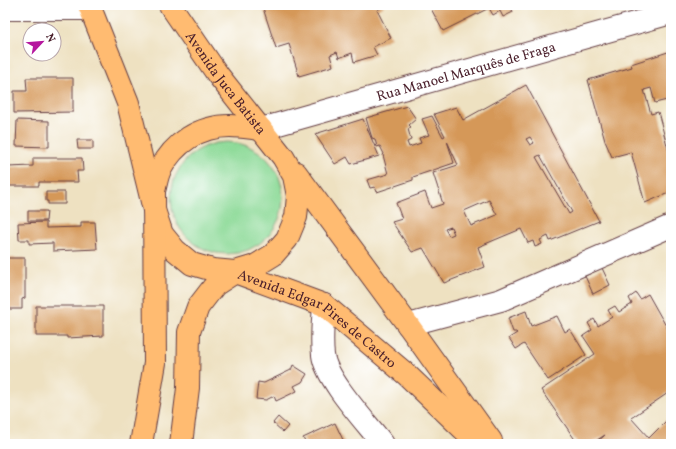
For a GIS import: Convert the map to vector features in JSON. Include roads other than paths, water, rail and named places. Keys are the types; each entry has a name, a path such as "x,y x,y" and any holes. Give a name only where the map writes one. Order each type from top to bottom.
{"main road":[{"name":"Avenida Juca Batista","path":"170,5 218,75 261,128"},
{"name":"Avenida Juca Batista","path":"90,7 128,103 154,210"},
{"name":"Avenida Juca Batista","path":"141,444 155,363 154,191 160,171 171,152 187,137 207,129 229,126 261,128"},
{"path":"261,128 408,325 493,444"},
{"path":"181,444 188,388 189,332 198,307 215,285 235,272 255,266 273,255 287,239 296,217 298,196 294,176 283,157"},
{"name":"Avenida Edgar Pires de Castro","path":"154,210 162,234 175,250 192,264 213,270 235,272 324,305 407,375 480,444"}],"street":[{"path":"5,9 90,7"},
{"name":"Rua Manoel Marquês de Fraga","path":"261,128 671,13"},
{"path":"408,325 501,300 671,226"},
{"path":"324,305 323,355 326,364 334,382 383,444"}]}
